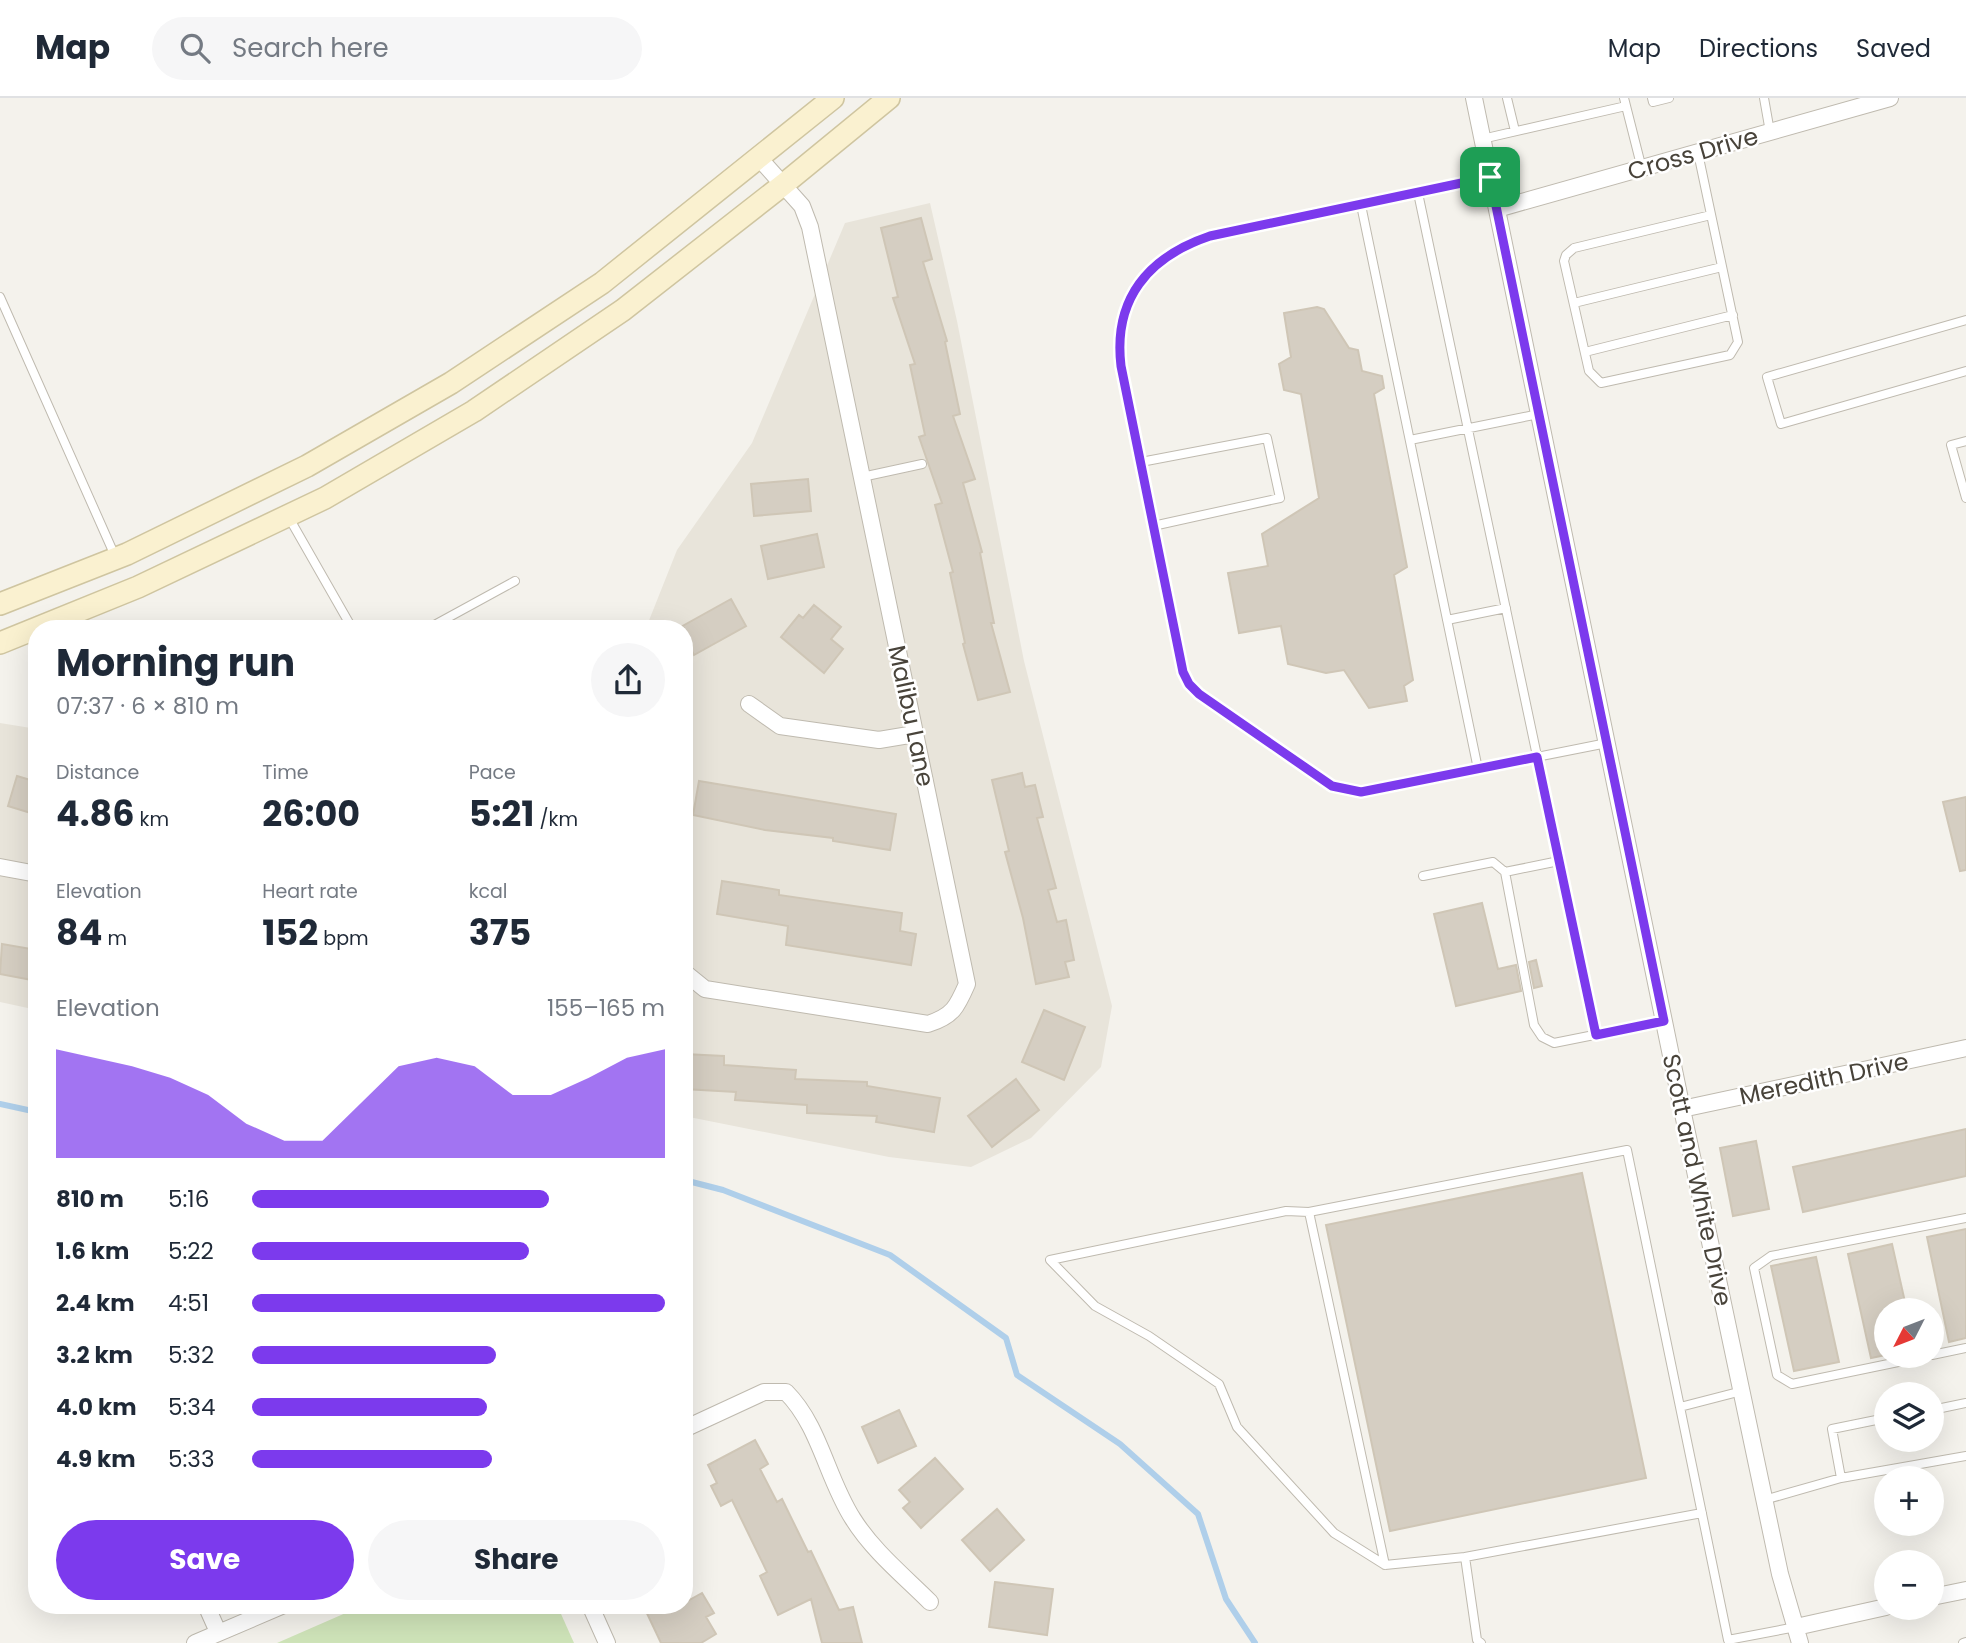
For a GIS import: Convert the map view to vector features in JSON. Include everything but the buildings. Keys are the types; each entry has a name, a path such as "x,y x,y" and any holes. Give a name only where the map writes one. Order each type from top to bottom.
{"main road":[{"path":"0,604 116,558 307,466 451,383 602,283 833,98"},
{"path":"57,620 129,591 325,498 474,411 623,310 889,98"},
{"path":"116,558 129,591"},
{"path":"0,643 28,632"}],"street":[{"name":"Cross Drive","path":"1497,209 1890,98"},
{"name":"Scott and White Drive","path":"1478,99 1482,139 1682,1109 1780,1574 1798,1635"},
{"name":"Malibu Lane","path":"693,979 705,989 928,1024 944,1019 957,1007 967,984 810,227 802,206 760,159"},
{"path":"749,704 780,726 879,740 915,734"},
{"path":"0,867 28,872"},
{"name":"Meredith Drive","path":"1682,1109 1966,1048"},
{"path":"693,1425 764,1392 786,1392 801,1406 853,1519 875,1548 930,1602"},
{"path":"1944,1595 1966,1590"},
{"path":"1798,1635 1874,1611"},
{"path":"210,1614 218,1632"},
{"path":"195,1643 262,1614"},
{"path":"594,1614 607,1643"}],"lane":[{"path":"1507,98 1515,131"},
{"path":"1652,98 1653,103 1669,98"},
{"path":"1764,98 1770,132"},
{"path":"1482,139 1625,102 1642,169"},
{"path":"1698,153 1738,342 1730,355 1601,383 1589,371 1564,261 1566,255 1574,248 1711,215"},
{"path":"1490,177 1210,236 1175,251 1143,278 1128,300 1121,321 1118,345 1153,526 1183,672 1189,684 1199,694 1332,786 1361,792 1606,743"},
{"path":"1418,192 1596,1035"},
{"path":"1361,205 1478,769"},
{"path":"1574,303 1722,267"},
{"path":"0,297 116,558"},
{"path":"1585,352 1732,315"},
{"path":"1966,320 1767,377 1781,424 1966,371"},
{"path":"1410,440 1539,414"},
{"path":"1140,462 1267,438 1280,498 1153,526"},
{"path":"1966,441 1951,445 1966,498"},
{"path":"862,477 922,464"},
{"path":"288,516 347,620"},
{"path":"444,620 515,581"},
{"path":"1447,620 1506,608"},
{"path":"1505,872 1559,861"},
{"path":"1423,876 1493,862 1505,872 1534,1025 1542,1038 1553,1043 1664,1021"},
{"path":"1702,1513 1465,1557 1385,1565 1335,1533 1237,1427 1219,1384 1149,1336 1095,1306 1050,1260 1286,1211 1309,1212 1627,1150 1729,1641 1798,1635"},
{"path":"1309,1212 1385,1565"},
{"path":"1874,1367 1792,1384 1777,1375 1754,1268 1771,1256 1966,1218"},
{"path":"1944,1353 1966,1348"},
{"path":"1680,1407 1742,1391"},
{"path":"1944,1408 1966,1403"},
{"path":"1841,1478 1832,1429 1874,1420"},
{"path":"1765,1500 1841,1478 1966,1456"},
{"path":"1465,1557 1477,1640 1481,1643"}],"shaded area":[{"path":"930,203 957,321 1024,661 1112,1006 1101,1067 1031,1138 971,1167 889,1157 693,1118 693,620 649,620 677,550 752,443 845,223"},
{"path":"0,723 28,728 28,1008 0,1002"}],"green space":[{"path":"343,1614 561,1614 574,1643 277,1643"}],"waterway":[{"path":"0,1104 28,1110"},
{"path":"693,1182 723,1190 890,1255 1006,1338 1017,1375 1120,1444 1198,1514 1226,1599 1255,1643"}],"route":[{"path":"1490,177 1664,1021 1596,1035 1537,757 1361,792 1348,790 1332,786 1199,694 1189,684 1183,672 1118,345 1121,321 1128,300 1143,278 1175,251 1192,242 1490,177"}]}
